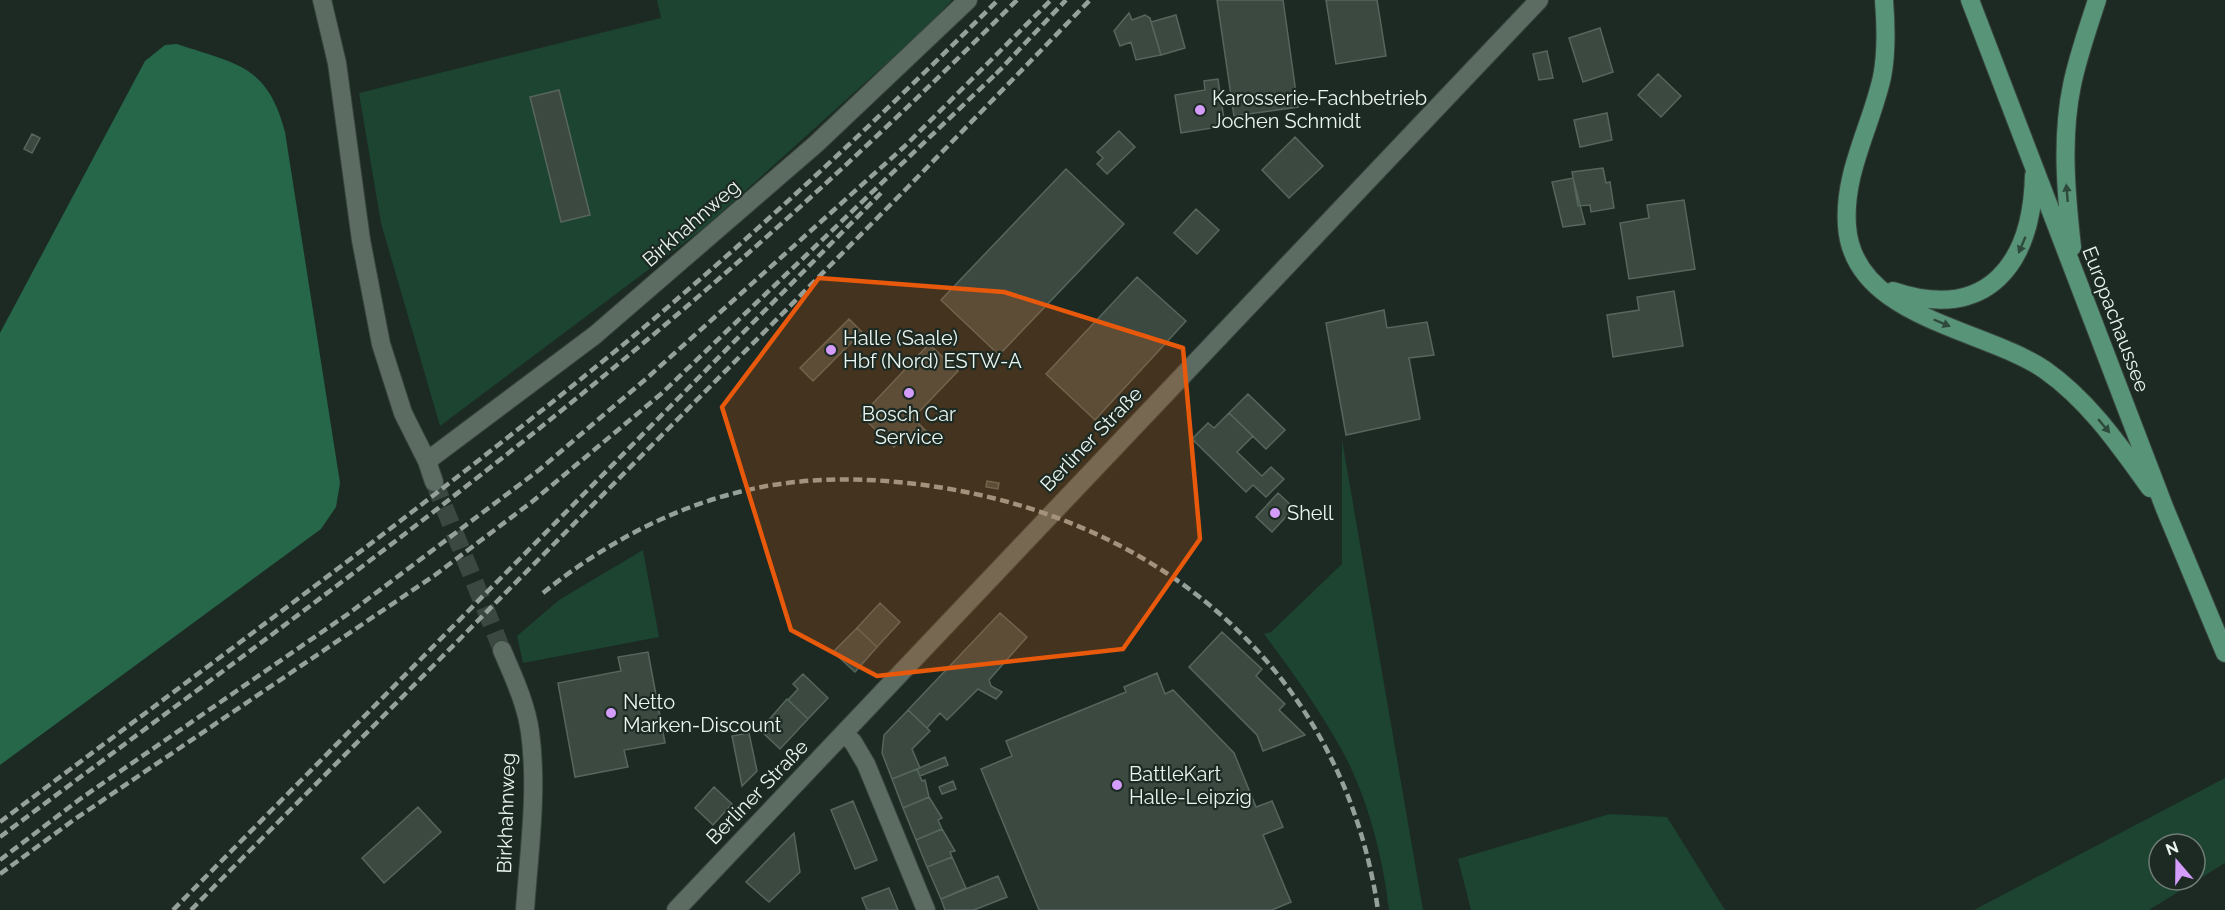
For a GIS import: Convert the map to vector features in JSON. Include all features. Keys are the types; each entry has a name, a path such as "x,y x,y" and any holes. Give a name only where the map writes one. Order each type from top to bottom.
{"main road":[{"path":"1884,0 1886,28 1882,77 1849,187 1847,226 1853,255 1873,284 1910,310 2018,355 2045,370 2092,412 2165,509"},
{"name":"Europachaussee","path":"1970,0 2165,509 2225,653"},
{"path":"2074,273 2065,172 2066,128 2072,85 2097,0"},
{"path":"1873,284 1927,300 1945,300 1980,290 1996,279 2014,260 2027,233 2032,214 2034,167"}],"street":[{"path":"322,0 337,63 361,240 381,344 403,413 427,461 434,482"},
{"name":"Birkhahnweg","path":"427,461 595,335 816,144 968,0"},
{"name":"Berliner Straße","path":"676,910 1539,0"},
{"name":"Birkhahnweg","path":"502,650 518,687 530,730 534,786 525,910"},
{"path":"844,734 853,742 866,764 926,910"}],"highlighted area":[{"path":"819,278 1004,292 1183,348 1200,539 1123,649 877,676 791,630 722,407"}],"shaded area":[{"path":"657,0 952,0 928,26 704,228 440,426 381,223 359,93 661,18"},
{"path":"177,44 246,70 269,92 278,110 285,132 340,483 336,507 321,529 0,765 0,333 145,61 165,45"},
{"path":"1342,440 1423,910 1389,910 1374,831 1354,774 1317,709 1264,634 1271,632 1342,564"},
{"path":"643,550 659,637 523,663 517,636 559,600"},
{"path":"2225,778 2225,863 2207,874 2207,832 2147,832 2147,892 2178,892 2149,910 1974,910"},
{"path":"1610,814 1667,817 1725,910 1471,910 1458,859"}],"building":[{"path":"1217,0 1283,0 1298,107 1234,116"},
{"path":"1326,0 1377,0 1386,56 1336,64"},
{"path":"1129,13 1132,20 1145,15 1150,18 1161,55 1136,60 1131,42 1120,46 1114,31"},
{"path":"1176,15 1185,48 1161,55 1151,22"},
{"path":"1600,28 1613,72 1583,82 1569,38"},
{"path":"1547,51 1553,78 1539,80 1533,54"},
{"path":"1658,74 1681,96 1661,117 1638,95"},
{"name":"Karosserie-Fachbetrieb Jochen Schmidt","path":"1218,79 1225,126 1181,133 1175,95 1205,90 1204,81"},
{"path":"559,90 590,215 561,222 530,97"},
{"path":"1607,113 1612,140 1580,147 1574,120"},
{"path":"1119,131 1135,147 1107,174 1097,164 1103,158 1097,152"},
{"path":"32,134 40,138 32,153 24,149"},
{"path":"1295,137 1323,166 1289,198 1262,170"},
{"path":"1603,168 1606,183 1610,182 1614,208 1591,212 1590,205 1578,206 1572,172"},
{"path":"1066,169 1124,224 999,355 941,300"},
{"path":"1573,178 1585,224 1563,227 1552,182"},
{"path":"1684,200 1695,269 1629,279 1620,223 1649,218 1647,205"},
{"path":"1196,209 1219,230 1197,254 1174,233"},
{"path":"1137,277 1186,321 1095,420 1046,374"},
{"path":"1674,291 1683,346 1613,357 1607,315 1639,310 1637,297"},
{"path":"1384,310 1387,328 1427,322 1434,355 1409,358 1420,419 1346,435 1326,323"},
{"name":"Halle (Saale) Hbf (Nord) ESTW-A","path":"849,319 862,332 813,381 800,368"},
{"name":"Bosch Car Service","path":"929,344 958,371 913,418 928,433 919,443 907,432 894,447 861,416"},
{"name":"Shell","path":"1248,394 1285,430 1266,449 1229,413"},
{"path":"1229,413 1253,436 1237,452 1262,476 1271,467 1284,479 1266,497 1253,485 1246,492 1192,439 1208,423 1214,428"},
{"path":"987,481 999,483 998,489 986,487"},
{"name":"Shell","path":"1278,493 1294,508 1272,532 1256,517"},
{"path":"880,603 900,622 877,647 857,628"},
{"path":"1000,613 1027,637 989,680 991,686 1002,692 996,699 978,689 947,720 940,713 927,728 908,710"},
{"path":"857,628 877,647 855,672 833,652"},
{"path":"1222,632 1262,669 1256,676 1285,704 1279,710 1305,735 1263,751 1257,735 1189,667"},
{"name":"Netto Marken-Discount","path":"648,652 665,743 624,750 628,767 575,777 558,683 621,671 618,657"},
{"name":"BattleKart Halle-Leipzig","path":"1157,673 1165,694 1173,690 1234,753 1256,807 1272,801 1283,827 1263,835 1291,902 1272,910 1039,910 981,769 1012,756 1006,741 1126,692 1124,687"},
{"path":"803,674 828,698 808,719 788,700 798,689 793,684"},
{"path":"787,699 808,719 780,749 760,730"},
{"path":"908,710 930,731 912,749 920,768 892,779 882,753 884,735"},
{"path":"749,733 757,771 742,786 732,736"},
{"path":"945,757 948,765 920,776 917,769"},
{"path":"917,769 922,781 925,780 929,797 903,808 892,779"},
{"path":"953,781 956,789 942,794 939,787"},
{"path":"714,787 732,804 713,825 695,808"},
{"path":"929,797 942,818 938,820 942,829 916,840 903,808"},
{"path":"853,801 877,860 855,869 831,810"},
{"path":"418,807 441,832 384,883 362,858"},
{"path":"942,829 955,851 950,852 952,857 927,867 916,840"},
{"path":"794,833 800,872 769,902 746,882"},
{"path":"952,857 966,888 941,899 927,867"},
{"path":"998,876 1007,897 974,910 945,910 941,899"},
{"path":"889,888 898,910 867,910 862,898"}],"tunnel":[{"path":"434,482 502,650"}],"railway":[{"path":"0,822 397,524 630,339 818,174 998,0"},
{"path":"0,837 324,596 563,409 690,304 786,220 880,133 1017,0"},
{"path":"0,860 80,799 348,614 539,470 647,378 905,146 1051,0"},
{"path":"996,74 1066,0"},
{"path":"191,910 907,188 1090,0"},
{"path":"0,874 75,819 435,575 533,501 661,394 1002,68"},
{"path":"173,910 881,193"},
{"path":"543,593 588,560 661,519 712,500 764,486 816,480 867,480 919,484 1026,507 1102,537 1172,577 1233,626 1285,684 1328,751 1359,827 1378,910"}],"place":[{"name":"Karosserie-Fachbetrieb Jochen Schmidt","path":"1200,110"},
{"name":"Halle (Saale) Hbf (Nord) ESTW-A","path":"831,350"},
{"name":"Bosch Car Service","path":"909,393"},
{"name":"Shell","path":"1275,513"},
{"name":"Netto Marken-Discount","path":"611,713"},
{"name":"BattleKart Halle-Leipzig","path":"1117,785"}]}
